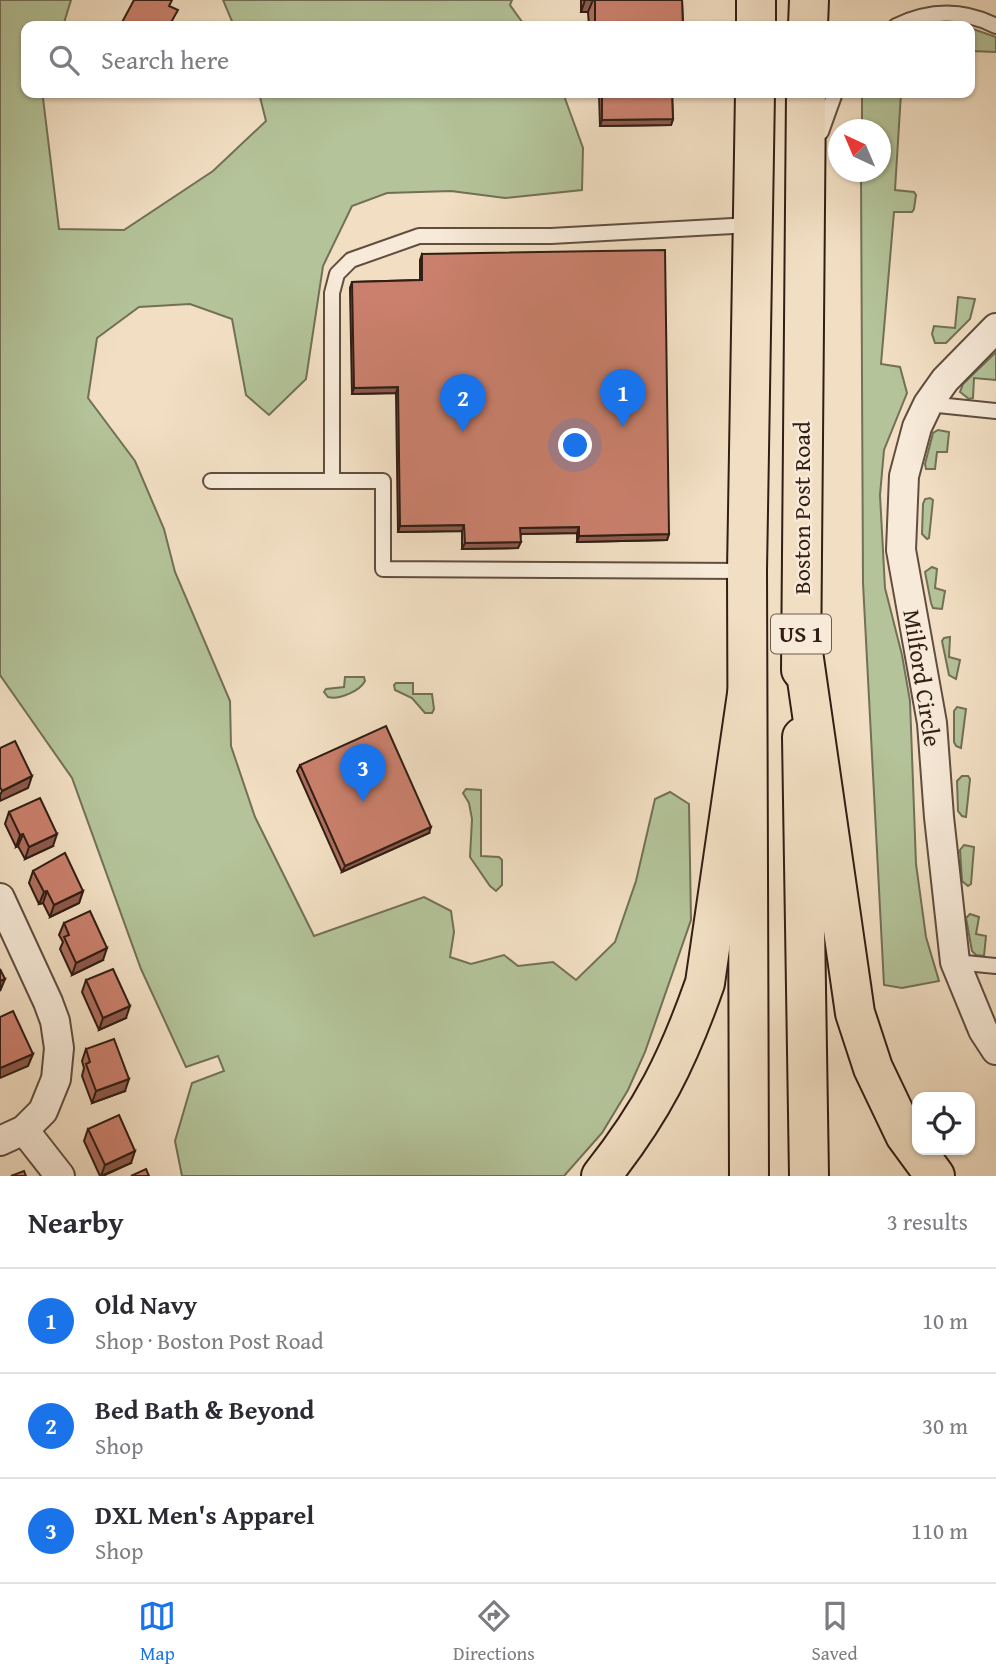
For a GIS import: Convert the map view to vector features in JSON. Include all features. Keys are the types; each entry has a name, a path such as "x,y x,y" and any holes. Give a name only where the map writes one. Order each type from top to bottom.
{"main road":[{"path":"756,0 756,21"},
{"path":"808,0 808,21"},
{"name":"US 1","path":"749,1176 747,571 755,98"},
{"name":"Boston Post Road","path":"806,98 801,638 808,1176"},
{"path":"801,638 855,1013 873,1068 905,1135 935,1176"},
{"path":"601,1176 648,1113 670,1073 690,1028 705,983 747,694"}],"street":[{"name":"Milford Circle","path":"996,328 945,380 928,404 917,427 904,476 901,550 932,723 955,962 983,1030 996,1050"},
{"path":"0,898 48,1002 55,1021 59,1048 56,1079 43,1111 12,1136 60,1176"}],"lane":[{"path":"910,21 949,12 996,26"},
{"path":"804,187 824,118 833,98"},
{"path":"332,481 332,285 344,265 351,260 419,236 551,236 753,225"},
{"path":"928,404 996,411"},
{"path":"211,481 383,481 383,569 747,571"},
{"path":"955,962 996,966"}],"green space":[{"path":"0,0 71,0 65,21 21,21 21,98 43,98 59,229 124,230 213,171 266,121 260,98 565,98 583,148 582,190 505,198 451,191 387,193 352,206 323,266 306,379 269,415 246,395 232,319 190,304 139,307 97,338 88,398 135,461 164,529 175,572 230,701 231,746 255,817 314,936 424,897 451,911 454,932 450,957 471,964 504,955 518,966 553,962 576,980 615,942 636,881 655,799 670,792 689,804 691,920 645,1052 628,1090 602,1133 564,1176 182,1176 175,1141 192,1083 224,1071 218,1056 186,1067 141,969 72,778 0,675"},
{"path":"223,0 512,0 510,5 521,21 232,21"},
{"path":"975,30 996,37 996,52 975,51"},
{"path":"862,98 901,98 895,190 914,192 916,195 912,212 894,212 881,364 900,367 907,393 884,450 880,495 885,588 902,655 910,701 916,864 926,937 939,981 902,988 884,985 863,583 861,182 891,182 891,119 862,119"},
{"path":"958,297 975,299 970,319 946,343 935,343 932,334 934,326 955,328"},
{"path":"996,352 996,380 974,378 973,398 969,399 960,392 963,384"},
{"path":"938,430 949,432 947,452 937,452 935,469 926,469 933,433"},
{"path":"925,499 933,500 927,539 922,534 923,504"},
{"path":"932,567 937,569 935,588 945,591 942,609 933,608 931,603 925,572"},
{"path":"950,637 949,657 960,660 956,679 949,675 942,641"},
{"path":"345,677 364,677 365,681 349,694 328,697 324,692 326,689 344,687"},
{"path":"396,683 413,683 413,694 432,694 432,713 425,713 412,698 395,690"},
{"path":"957,707 966,709 961,748 954,742 954,711"},
{"path":"962,776 968,776 970,779 966,817 958,811 957,781"},
{"path":"466,789 481,790 481,856 499,857 502,860 502,885 496,891 470,857 472,819 469,803 463,793"},
{"path":"964,845 974,847 971,884 968,886 962,881 960,850"},
{"path":"970,914 979,917 976,934 986,936 984,956 976,955 972,951 966,918"}],"building":[{"path":"134,0 172,0 169,6 178,10 172,21 123,21"},
{"path":"595,0 682,0 683,21 595,21"},
{"path":"602,98 672,98 673,119 602,120"},
{"path":"665,250 669,534 579,536 579,527 520,528 521,542 465,543 464,525 400,526 398,387 354,388 352,282 422,280 422,254"},
{"path":"386,726 431,827 345,866 300,765"},
{"path":"15,741 32,776 2,791 0,748"},
{"path":"40,798 57,834 29,847 9,812"},
{"path":"65,853 83,891 54,905 33,871"},
{"path":"90,911 107,948 76,963 64,937 69,935 64,923"},
{"path":"113,969 130,1006 103,1018 86,980"},
{"path":"13,1011 33,1054 0,1068 0,1017"},
{"path":"114,1039 129,1079 96,1091 86,1064 90,1062 86,1049"},
{"path":"119,1115 135,1151 105,1165 88,1129"},
{"path":"146,1169 149,1176 131,1176"},
{"path":"24,1171 26,1176 11,1176"}],"place":[{"name":"Old Navy","path":"623,427"},
{"name":"Bed Bath & Beyond","path":"463,432"},
{"name":"DXL Men's Apparel","path":"363,802"}]}
